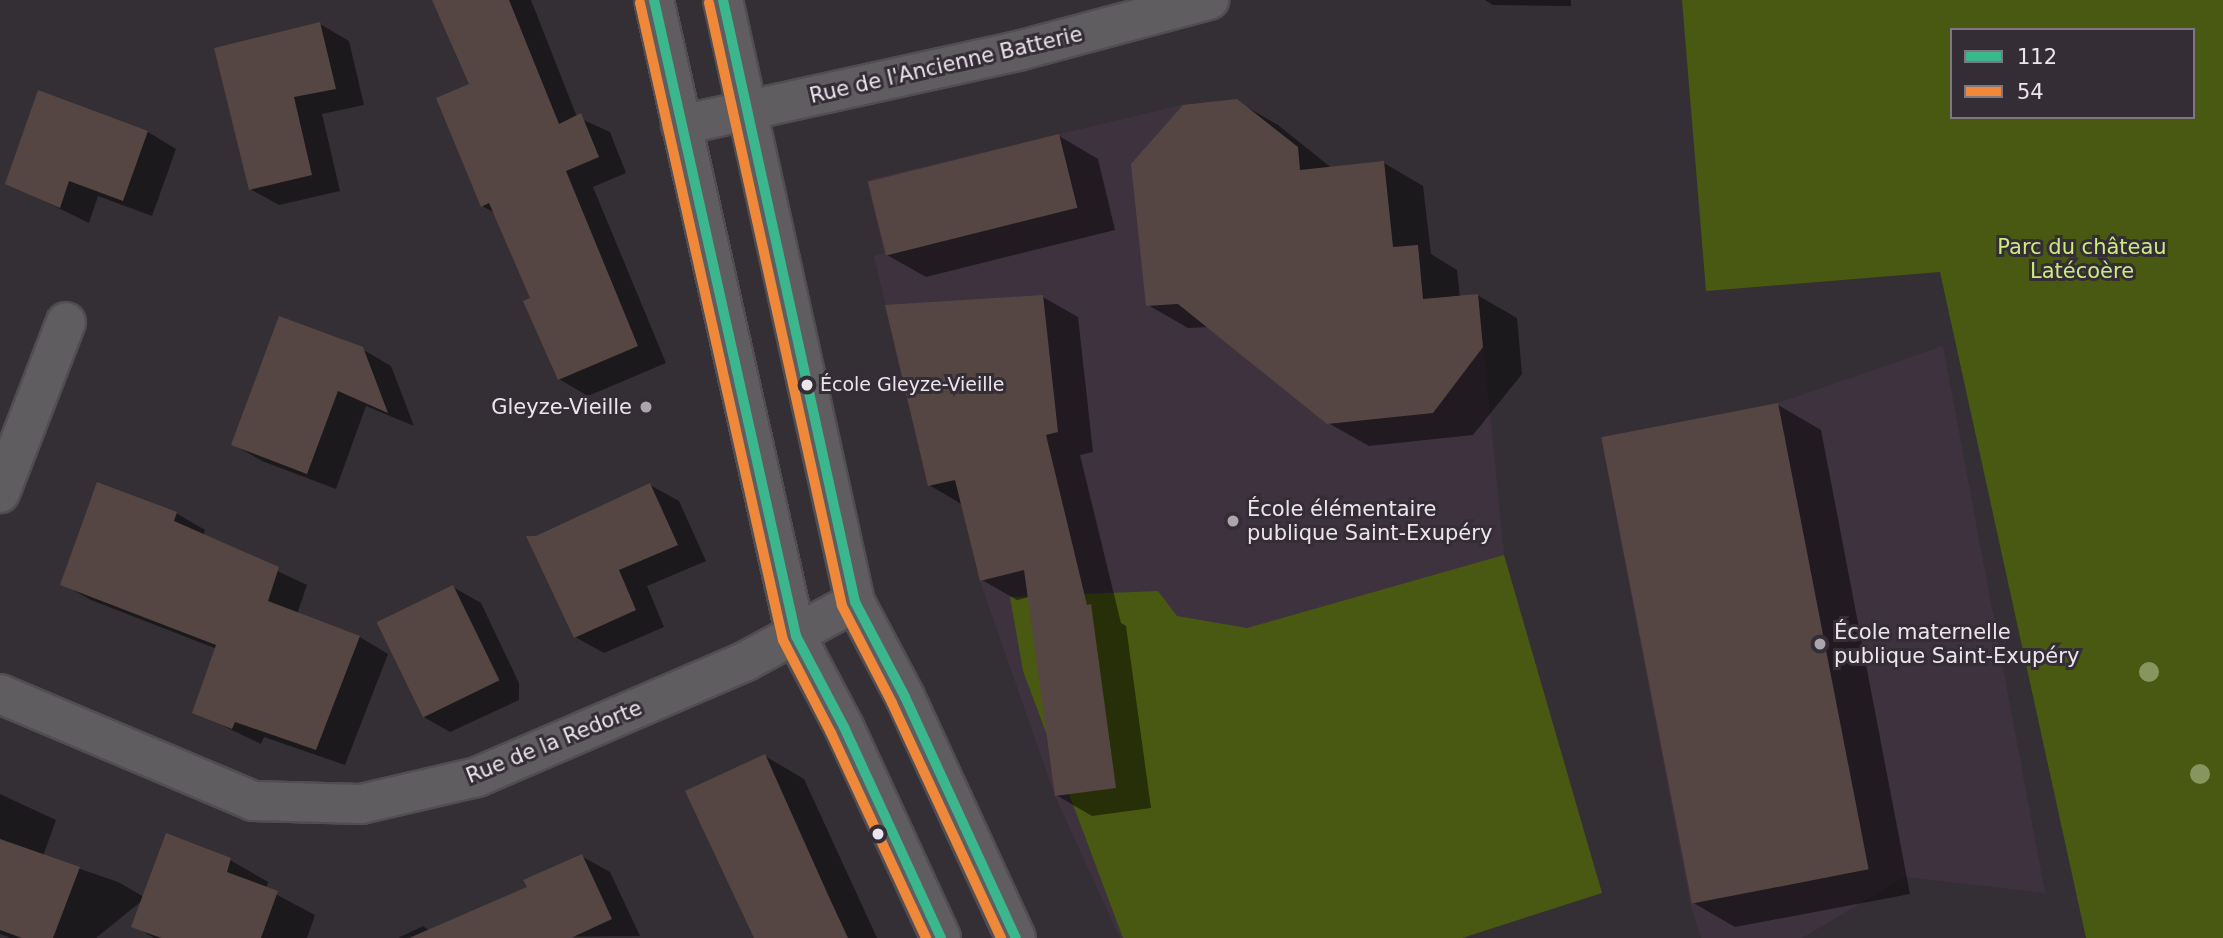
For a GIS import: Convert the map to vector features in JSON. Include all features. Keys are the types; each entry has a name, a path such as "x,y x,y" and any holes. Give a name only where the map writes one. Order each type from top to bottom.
{"street":[{"path":"654,0 796,636 844,727 941,938"},
{"path":"723,0 855,602 905,697 1016,938"},
{"name":"Rue de l'Ancienne Batterie","path":"681,125 1018,51 1209,0"},
{"path":"0,493 66,322"},
{"name":"Rue de la Redorte","path":"0,695 253,801 361,803 477,777 796,636 855,602"}],"shaded area":[{"name":"École élémentaire publique Saint-Exupéry","path":"1237,99 1298,147 1300,170 1384,161 1393,247 1418,245 1423,299 1478,294 1504,555 1602,893 1462,938 1120,938 1055,796 980,581 955,480 928,486 874,256 884,253 867,180 1181,105"},
{"name":"École maternelle publique Saint-Exupéry","path":"1943,346 2045,893 1905,877 1802,938 1701,938 1690,903 1601,437 1778,403"}],"green space":[{"name":"Parc du château Latécoère","path":"1682,0 2223,0 2223,938 2086,938 1940,272 1706,291"},
{"path":"1504,555 1602,893 1462,938 1123,938 1023,671 1010,597 1158,591 1177,616 1247,628"}],"building":[{"path":"432,0 509,0 559,124 581,113 599,157 566,171 638,346 558,380 523,301 530,298 489,203 481,207 436,98 469,84"},
{"path":"320,22 336,89 294,97 312,175 249,190 214,48"},
{"path":"38,90 148,131 123,201 69,181 60,208 5,184"},
{"path":"1237,99 1298,147 1300,170 1384,161 1393,247 1418,245 1423,299 1478,294 1483,347 1433,413 1327,424 1178,304 1146,306 1131,164 1183,105"},
{"path":"1059,134 1077,208 886,255 868,182"},
{"path":"1043,295 1058,432 1046,435 1087,605 1091,604 1116,788 1055,796 1024,570 980,581 955,480 928,486 885,305"},
{"path":"279,316 363,347 388,413 338,391 307,474 231,445"},
{"path":"1778,403 1869,869 1692,904 1601,437"},
{"path":"97,482 177,512 174,521 279,567 268,601 360,636 316,750 235,722 232,729 192,713 216,645 60,585"},
{"path":"650,483 678,545 619,570 636,610 574,638 526,536 536,536"},
{"path":"453,585 499,680 423,718 377,622"},
{"path":"765,754 848,938 754,938 685,791"},
{"path":"166,833 231,858 227,872 278,891 261,938 161,938 131,927"},
{"path":"0,839 80,867 53,938 22,938 0,930"},
{"path":"582,854 612,919 571,938 409,938 527,887 523,880"}],"transit line":[{"name":"112","path":"654,0 796,636 844,727 941,938"},
{"name":"112","path":"723,0 855,602 905,697 1016,938"},
{"name":"54","path":"640,3 783,640 831,733 926,938"},
{"name":"54","path":"709,3 842,606 892,703 1001,938"}],"place":[{"name":"École Gleyze-Vieille","path":"807,385"},
{"name":"Gleyze-Vieille","path":"646,407"},
{"name":"École élémentaire publique Saint-Exupéry","path":"1233,521"},
{"name":"École maternelle publique Saint-Exupéry","path":"1820,644"}]}
